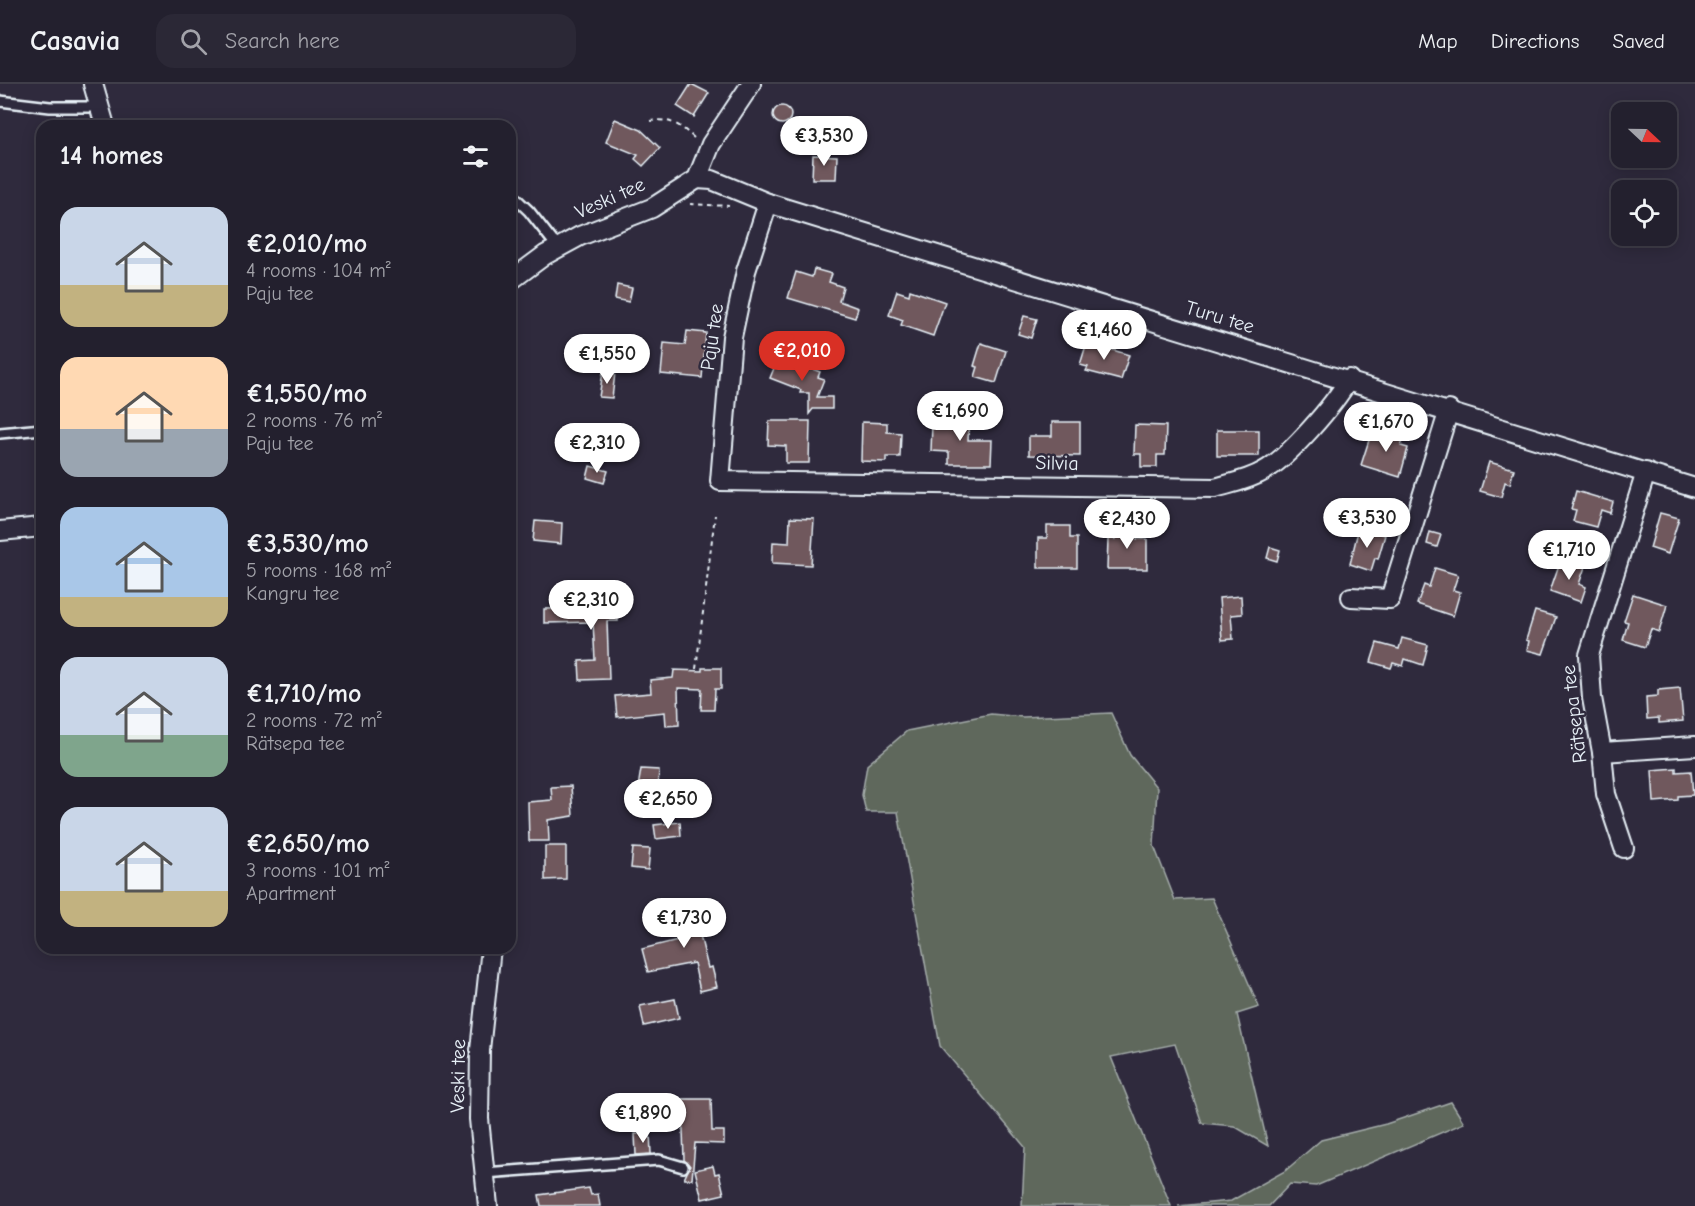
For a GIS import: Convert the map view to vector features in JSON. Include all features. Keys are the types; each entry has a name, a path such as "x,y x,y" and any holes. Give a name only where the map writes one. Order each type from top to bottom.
{"street":[{"path":"93,84 103,120"},
{"path":"697,179 708,151 752,84"},
{"name":"Turu tee","path":"697,179 712,180 768,203 1449,410 1695,488"},
{"name":"Veski tee","path":"516,286 558,248 579,236 651,208 697,179"},
{"name":"Paju tee","path":"720,481 732,337 746,272 768,203"},
{"name":"Silvia","path":"720,481 1215,488 1246,479 1278,461 1324,412 1349,380"},
{"path":"1350,597 1390,599 1449,410"},
{"name":"Rätsepa tee","path":"1624,849 1606,794 1602,752 1592,698 1589,655 1646,472"},
{"path":"0,531 36,528"},
{"path":"1602,752 1695,746"},
{"name":"Veski tee","path":"488,1206 479,1119 480,1050 489,954"}],"lane":[{"path":"0,101 50,107 100,108"},
{"path":"516,199 529,211 558,248"},
{"path":"0,433 36,430"},
{"path":"484,1173 659,1160 683,1167"}],"path":[{"path":"650,121 667,119 681,126 708,151"},
{"path":"682,206 693,203 735,207"},
{"path":"696,669 715,515"}],"green space":[{"path":"1111,713 1130,755 1157,788 1154,846 1175,900 1212,898 1259,1007 1237,1014 1268,1146 1234,1126 1202,1123 1175,1044 1111,1057 1171,1206 1022,1206 1025,1147 940,1046 898,812 866,812 862,795 867,765 907,731 991,714 1023,717"},
{"path":"1451,1102 1464,1123 1316,1186 1290,1184 1269,1206 1178,1206 1231,1201 1285,1171 1321,1140 1386,1124"}],"building":[{"path":"691,84 709,93 694,117 677,106"},
{"path":"778,106 786,106 791,111 789,122 778,124 773,119 773,111"},
{"path":"615,119 641,130 660,148 643,166 635,159 638,155 606,142"},
{"path":"813,155 837,156 836,179 812,179"},
{"path":"814,269 832,274 829,282 843,287 839,301 858,308 855,318 788,298 796,272 812,277"},
{"path":"617,285 632,288 629,302 615,299"},
{"path":"910,290 945,302 933,336 901,325 903,320 889,315 897,291 909,295"},
{"path":"1024,316 1037,319 1031,338 1018,334"},
{"path":"687,331 706,333 702,378 661,374 664,343 685,345"},
{"path":"1087,342 1129,355 1121,380 1086,371 1088,367 1080,365"},
{"path":"981,343 1006,351 996,383 975,377 978,367 974,366"},
{"path":"779,356 820,372 818,377 824,379 817,397 832,397 832,409 813,409 809,414 809,393 800,393 801,390 770,378"},
{"path":"603,372 615,373 612,398 599,397"},
{"path":"941,415 969,415 968,440 992,440 991,464 949,464 949,452 931,451 932,425 941,425"},
{"path":"769,421 810,421 809,463 786,463 786,446 768,445"},
{"path":"862,422 887,423 887,432 901,433 900,457 886,457 886,462 861,461"},
{"path":"1052,422 1080,422 1080,456 1029,455 1029,436 1052,436"},
{"path":"1135,425 1166,426 1165,455 1157,455 1157,467 1141,467 1141,454 1134,454"},
{"path":"1383,427 1405,433 1401,446 1408,448 1400,477 1361,465 1370,437 1379,440"},
{"path":"1217,430 1259,430 1259,456 1217,456"},
{"path":"1489,462 1514,469 1510,484 1505,482 1501,497 1480,491"},
{"path":"590,466 608,471 604,483 587,478"},
{"path":"1576,491 1613,502 1610,513 1601,510 1596,527 1573,521 1576,510 1571,509"},
{"path":"1660,513 1679,518 1668,554 1650,548"},
{"path":"790,518 814,519 811,565 772,563 773,542 789,543"},
{"path":"535,521 562,523 561,544 533,541"},
{"path":"1047,526 1070,526 1070,538 1077,538 1077,568 1038,568 1038,538 1047,538"},
{"path":"1115,526 1137,526 1137,539 1147,539 1147,569 1107,569 1108,539 1115,539"},
{"path":"1359,527 1385,535 1378,559 1375,558 1371,571 1350,564"},
{"path":"1430,532 1441,535 1437,547 1427,544"},
{"path":"1270,547 1280,550 1277,561 1267,558"},
{"path":"1561,559 1585,567 1579,584 1586,587 1581,602 1550,591"},
{"path":"1435,568 1458,575 1453,590 1460,592 1453,616 1417,604 1424,585 1429,587"},
{"path":"597,588 612,588 612,607 617,607 618,621 607,621 609,679 580,680 579,661 595,660 593,622 544,623 544,609 597,608"},
{"path":"1633,594 1667,605 1659,632 1651,629 1645,647 1623,640 1628,622 1624,621"},
{"path":"1241,596 1242,614 1231,615 1233,639 1222,640 1219,598"},
{"path":"1535,611 1556,617 1543,654 1527,650 1529,641 1526,640"},
{"path":"1402,638 1428,645 1423,665 1405,659 1403,666 1393,663 1391,668 1371,662 1377,643 1399,649"},
{"path":"702,668 721,668 721,689 715,689 714,710 701,710 702,689 678,688 679,725 666,726 665,712 617,717 615,696 651,693 650,680 673,678 674,670 702,671"},
{"path":"1680,688 1683,721 1659,723 1659,718 1647,719 1646,697 1658,696 1658,690"},
{"path":"1676,768 1676,772 1691,771 1693,795 1678,796 1678,800 1654,802 1652,770"},
{"path":"641,769 659,770 657,802 636,800"},
{"path":"571,786 573,816 548,820 549,841 529,841 528,802 552,800 551,787"},
{"path":"680,822 681,836 656,839 654,825"},
{"path":"545,846 566,846 566,879 545,880"},
{"path":"633,848 650,849 648,870 631,868"},
{"path":"705,910 710,932 700,935 708,968 712,967 717,987 700,991 694,963 648,972 642,949 678,940 673,917"},
{"path":"675,999 679,1018 644,1026 640,1006"},
{"path":"682,1099 711,1099 712,1131 724,1131 724,1144 695,1143 692,1179 684,1179 690,1166 684,1160"},
{"path":"650,1133 651,1154 636,1155 635,1134"},
{"path":"713,1166 715,1174 719,1173 724,1194 702,1199 695,1170"},
{"path":"589,1188 591,1195 598,1194 600,1206 541,1206 539,1195"}]}
